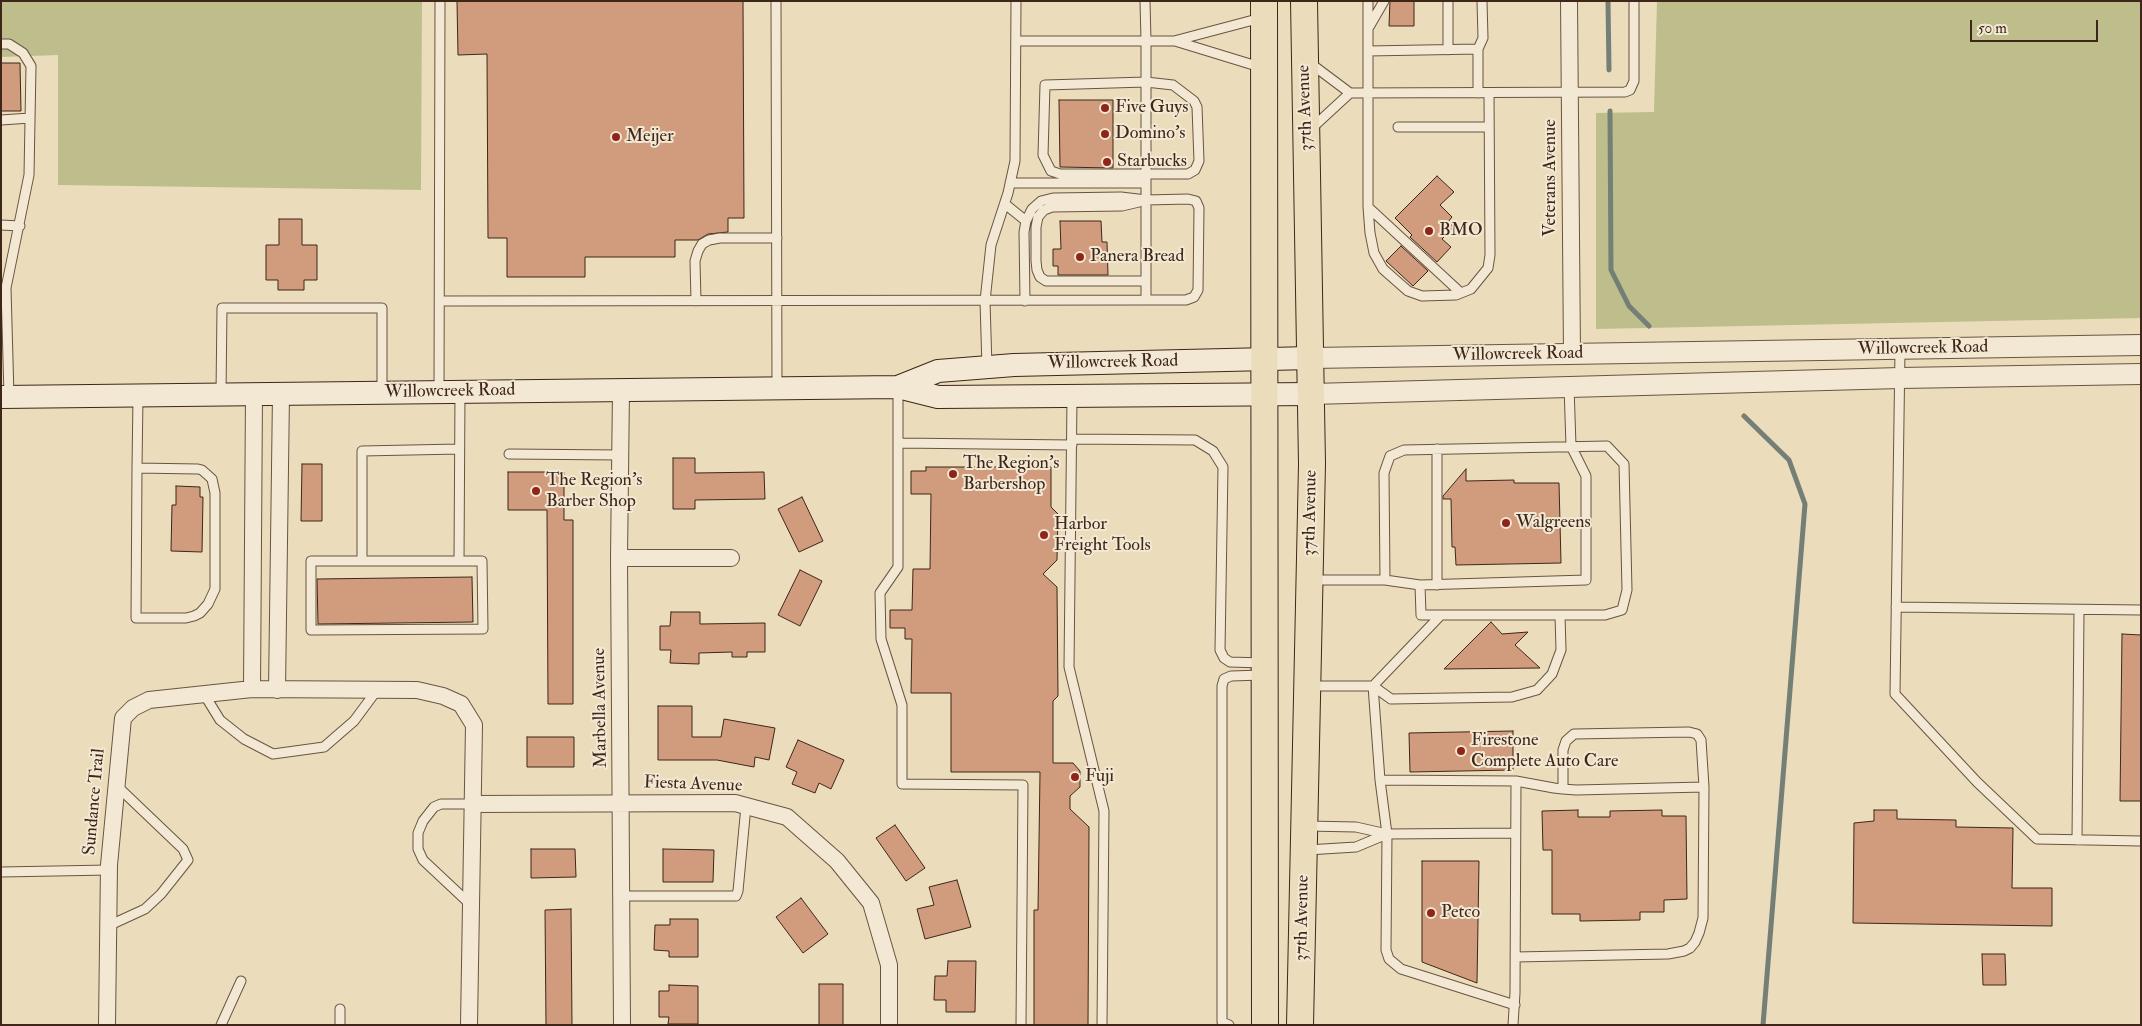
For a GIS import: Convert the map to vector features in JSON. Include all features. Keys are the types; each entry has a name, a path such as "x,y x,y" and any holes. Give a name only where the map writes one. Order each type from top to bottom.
{"main road":[{"name":"37th Avenue","path":"1300,1025 1308,686 1312,394 1304,1"},
{"path":"1264,10 1265,1025"},
{"name":"Willowcreek Road","path":"898,387 938,370 1311,358"},
{"name":"Willowcreek Road","path":"5,397 898,387 938,397 1312,394"}],"street":[{"name":"Veterans Avenue","path":"1569,1 1572,354"},
{"name":"Willowcreek Road","path":"1311,358 2141,345"},
{"name":"Willowcreek Road","path":"1312,394 1900,378 2141,374"},
{"name":"Marbella Avenue","path":"621,390 619,558 622,1025"},
{"path":"252,690 254,394"},
{"path":"277,690 281,394"},
{"path":"619,558 731,558"},
{"name":"Sundance Trail","path":"107,1025 109,870 123,718 133,708 149,700 252,690 417,690 443,696 461,704 474,725 469,1025"},
{"path":"472,804 622,802"},
{"name":"Fiesta Avenue","path":"622,802 734,803 787,817 837,861 871,903 889,965 889,1025"}],"lane":[{"path":"440,1 440,301 449,392 459,450 459,561"},
{"path":"776,1 777,389"},
{"path":"987,367 985,301 991,245 1005,204 1015,161 1016,1"},
{"path":"1145,1 1146,300"},
{"path":"1368,1 1368,207 1371,240 1374,253 1383,269 1408,291 1422,296 1456,295 1471,289 1488,268 1490,255 1489,93"},
{"path":"1368,28 1384,1"},
{"path":"1448,1 1448,50"},
{"path":"1478,93 1478,49 1482,38 1482,1"},
{"path":"1304,59 1350,93 1625,92 1630,90 1634,81 1634,1"},
{"path":"1174,41 1264,10"},
{"path":"1016,40 1174,41 1264,68"},
{"path":"1,44 9,44 23,53 31,66 29,174 6,288 5,397"},
{"path":"1368,51 1478,49"},
{"path":"1010,183 1146,178 1188,174 1195,170 1199,161 1197,107 1194,101 1173,85 1146,82 1045,85 1043,155 1051,171 1060,174 1146,178"},
{"path":"1308,132 1350,93"},
{"path":"1,120 30,118"},
{"path":"1398,127 1489,127"},
{"path":"440,301 1025,301 1186,300 1194,297 1198,290 1199,208 1196,201 1188,199 1146,200 1121,197 1054,198 1041,201 1032,209 1026,221 1025,301"},
{"path":"1146,200 1122,206 1052,207 1044,210 1038,217 1036,227 1037,270 1040,277 1046,281 1146,281"},
{"path":"1005,204 1026,221"},
{"path":"1368,207 1461,293"},
{"path":"1,225 20,226"},
{"path":"696,301 695,261 702,244 709,240 720,238 777,238"},
{"path":"221,394 222,308 382,308 382,393"},
{"path":"1900,350 1895,694 1978,782 2037,839 2141,841"},
{"path":"1310,580 1385,580 1420,585 1437,585 1586,580 1586,476 1571,446 1569,386"},
{"path":"898,387 898,567 880,593 881,639 902,705 902,784 1023,786 1021,1025"},
{"path":"137,468 198,469 202,470 212,479 215,493 215,588 208,604 200,613 194,616 186,618 136,618 137,468 138,395"},
{"path":"1072,396 1069,667 1104,811 1102,1025"},
{"path":"899,444 1195,440 1213,450 1223,467 1220,650 1224,658 1230,662 1265,669"},
{"path":"1385,580 1384,473 1390,456 1404,450 1607,446 1624,464 1627,590 1622,610 1606,615 1421,615 1420,585"},
{"path":"362,561 362,451 459,450"},
{"path":"1436,450 1437,585"},
{"path":"509,454 620,455"},
{"path":"311,561 459,561 482,561 483,629 311,630 311,561"},
{"path":"1896,607 2141,610"},
{"path":"2078,840 2079,610"},
{"path":"1441,615 1373,686 1380,780 1387,834 1386,950 1388,959 1401,969 1515,1005"},
{"path":"1308,686 1373,686 1391,699 1512,697 1537,690 1552,674 1561,650 1560,615"},
{"path":"1225,1023 1222,686 1224,679 1231,676 1265,669"},
{"path":"204,694 220,720 244,739 273,754 324,747 354,721 377,690"},
{"path":"1515,957 1668,954 1690,948 1700,933 1703,918 1704,787 1703,744 1697,734 1689,732 1574,734 1566,742 1564,750 1564,789"},
{"path":"1380,780 1516,781 1564,789 1704,787"},
{"path":"1513,1025 1515,1005 1516,781"},
{"path":"108,926 145,909 161,894 188,860 183,849 116,786"},
{"path":"471,905 423,860 418,849 418,833 423,821 434,807 442,804 472,804"},
{"path":"622,896 736,896 738,892 746,806"},
{"path":"1304,838 1356,827 1387,834 1515,833"},
{"path":"1304,838 1356,847 1387,834"},
{"path":"1,872 109,870"},
{"path":"221,1025 241,981"},
{"path":"340,1009 340,1025"}],"green space":[{"path":"1,1 422,1 421,190 58,185 58,55 1,57"},
{"path":"1657,1 2141,1 2141,318 1596,329 1596,113 1654,112"}],"building":[{"name":"Meijer","path":"457,1 743,1 744,218 728,218 728,232 708,234 698,240 675,240 675,257 585,257 585,277 507,277 507,238 488,238 487,54 458,55"},
{"path":"1390,1 1414,1 1414,26 1389,26"},
{"path":"1,63 20,63 21,111 1,111"},
{"path":"1059,100 1113,100 1113,168 1060,167"},
{"name":"BMO","path":"1437,176 1454,192 1440,205 1452,217 1448,222 1454,227 1442,239 1451,247 1437,262 1410,237 1412,235 1395,218"},
{"path":"279,219 302,219 302,245 317,245 317,280 304,280 304,290 278,290 278,280 266,280 266,245 279,245"},
{"name":"Panera Bread","path":"1060,221 1101,221 1102,242 1107,242 1108,275 1058,275 1058,266 1053,266 1053,249 1061,249"},
{"path":"1401,246 1428,271 1413,286 1386,261"},
{"path":"673,458 695,458 695,473 764,472 765,499 695,500 695,509 673,509"},
{"path":"302,464 322,464 322,521 301,521"},
{"path":"926,467 1051,467 1051,507 1058,514 1057,560 1043,574 1057,587 1058,696 1053,701 1053,763 1073,763 1080,771 1080,787 1070,796 1070,809 1089,827 1088,1025 1034,1025 1034,910 1038,910 1040,772 951,772 951,693 911,693 912,639 905,639 905,628 890,628 890,610 912,610 913,569 930,569 931,494 911,494 911,471 926,471"},
{"name":"Walgreens","path":"1466,469 1466,481 1514,480 1514,483 1559,483 1561,563 1456,565 1455,547 1452,547 1451,499 1443,499 1443,496"},
{"path":"508,472 564,472 564,520 573,520 573,704 548,704 547,510 508,510"},
{"path":"176,486 200,487 200,497 203,497 202,552 171,551 172,505 176,505"},
{"path":"802,497 823,541 799,552 778,509"},
{"path":"800,570 822,581 800,626 778,615"},
{"path":"472,577 473,622 318,624 317,579"},
{"path":"671,612 700,612 700,624 765,623 765,652 747,652 747,657 732,657 732,652 699,653 699,664 670,663 671,650 660,650 660,626 670,626"},
{"path":"1491,622 1502,634 1528,632 1515,645 1540,668 1444,669"},
{"path":"2122,634 2141,635 2141,801 2120,801"},
{"path":"658,706 692,706 692,737 721,737 724,719 775,728 769,760 755,757 754,767 717,760 658,760"},
{"name":"Firestone Complete Auto Care","path":"1513,731 1513,770 1410,772 1409,733"},
{"path":"527,737 574,737 574,767 527,767"},
{"path":"798,740 844,760 831,789 819,783 815,793 792,784 797,772 786,767"},
{"path":"1578,810 1578,817 1610,817 1610,811 1662,810 1662,816 1686,816 1687,899 1664,900 1664,912 1640,912 1640,920 1580,921 1580,914 1552,914 1552,850 1543,850 1542,811"},
{"path":"1874,810 1897,810 1897,819 1956,820 1956,827 2013,828 2012,888 2052,888 2052,926 1853,923 1854,823 1874,821"},
{"path":"895,825 925,868 906,881 876,838"},
{"path":"531,849 575,849 576,877 531,878"},
{"path":"663,849 714,850 713,882 663,882"},
{"path":"1422,861 1479,861 1477,983 1422,962"},
{"path":"957,880 971,927 925,939 917,909 934,905 929,887"},
{"path":"801,898 828,934 803,953 776,917"},
{"path":"571,909 572,1025 546,1025 545,910"},
{"path":"670,919 698,919 698,957 669,957 669,951 654,950 655,925 670,925"},
{"path":"1982,954 2005,954 2006,985 1983,985"},
{"path":"948,961 976,961 975,1012 946,1012 946,1000 934,1000 935,976 947,976"},
{"path":"819,984 843,984 843,1025 819,1025"},
{"path":"669,985 698,986 698,1024 668,1024 669,1017 659,1017 659,991 669,991"}],"waterway":[{"path":"1608,1 1609,70"},
{"path":"1610,111 1611,270 1629,306 1649,326"},
{"path":"1744,416 1789,460 1805,504 1763,1025"}],"place":[{"name":"Five Guys","path":"1105,108"},
{"name":"Domino's","path":"1105,134"},
{"name":"Meijer","path":"616,137"},
{"name":"Starbucks","path":"1107,162"},
{"name":"BMO","path":"1429,231"},
{"name":"Panera Bread","path":"1080,257"},
{"name":"The Region's Barbershop","path":"953,474"},
{"name":"The Region’s Barber Shop","path":"536,491"},
{"name":"Walgreens","path":"1506,523"},
{"name":"Harbor Freight Tools","path":"1044,535"},
{"name":"Firestone Complete Auto Care","path":"1461,751"},
{"name":"Fuji","path":"1075,777"},
{"name":"Petco","path":"1431,913"}]}
